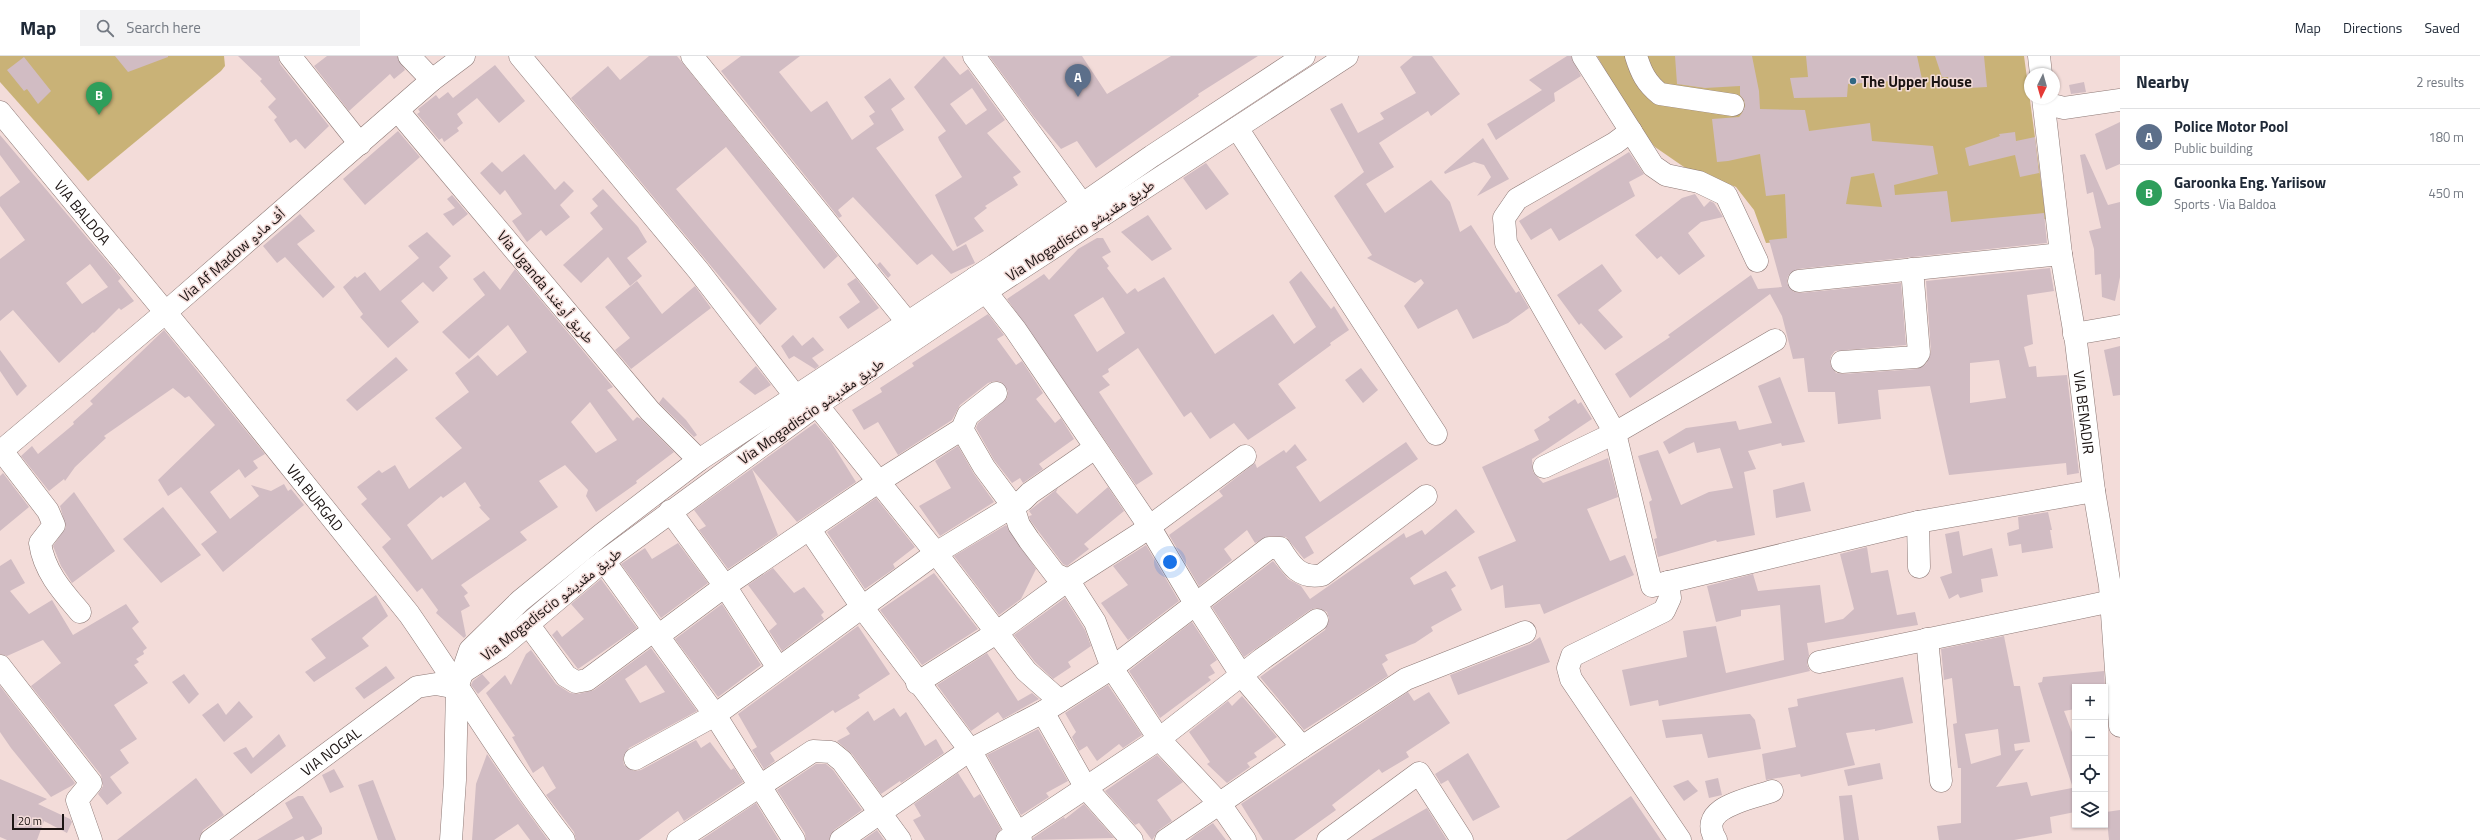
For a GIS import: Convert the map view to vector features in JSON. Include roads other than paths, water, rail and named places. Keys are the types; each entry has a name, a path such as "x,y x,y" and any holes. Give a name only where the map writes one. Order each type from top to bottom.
{"main road":[{"path":"290,56 360,144"},
{"path":"408,56 432,80"},
{"name":"Via Af Madow أف مادو","path":"1,452 166,312 432,80 464,56"},
{"path":"520,56 698,270 796,397"},
{"path":"692,56 908,323"},
{"path":"974,56 1083,205"},
{"name":"Via Mogadiscio طريق مقديشو","path":"460,680 604,561 670,511 980,285 1083,205 1152,156 1304,56"},
{"name":"Via Mogadiscio طريق مقديشو","path":"460,680 470,650 520,601 601,535 699,460 908,323 980,285 1165,175 1347,56"},
{"path":"1582,56 1653,166 1666,175 1699,182 1726,195 1757,261"},
{"path":"1636,56 1641,73 1650,86 1660,94 1733,105"},
{"path":"2039,56 2040,68"},
{"path":"1263,83 1275,103"},
{"path":"2052,104 2064,108 2120,100"},
{"name":"VIA BENADIR","path":"2043,104 2094,491 2114,591 2120,726"},
{"name":"Via Uganda طريق أوغندا","path":"398,111 650,411 699,460"},
{"name":"VIA BALDOA","path":"0,112 166,312"},
{"path":"1237,128 1436,434"},
{"path":"1631,131 1615,143 1517,199 1504,218 1506,243 1615,433 1652,586 1918,522 2094,491"},
{"path":"1152,156 1165,175"},
{"path":"1799,281 2062,254"},
{"path":"1842,362 1916,357 1919,353 1912,270"},
{"path":"980,285 1015,329 1149,526 1196,606 1242,676 1302,747"},
{"name":"VIA BURGAD","path":"166,312 409,614 439,657 460,680 564,840"},
{"path":"2074,334 2120,326"},
{"path":"1544,467 1615,433 1774,340"},
{"path":"528,624 566,676 576,682 587,680 810,530 878,482 962,429 968,415 996,392"},
{"path":"817,405 936,553 1026,671 1052,707 1086,788 1132,840"},
{"path":"962,429 984,467 1013,506 1019,525 1029,540 1055,574 1068,580 1095,622 1112,668 1159,739 1220,804 1245,840"},
{"path":"636,759 715,715 936,553 1013,506 1095,448"},
{"path":"1,452 48,511 54,525 40,543 41,552 58,587 80,612"},
{"path":"917,683 996,633 1068,580 1179,506 1245,456"},
{"path":"841,840 970,750 1052,707 1112,668 1185,611 1196,606 1269,548 1280,548 1290,564 1299,573 1311,577 1322,575 1426,496"},
{"path":"670,511 725,586 778,668"},
{"path":"1918,522 1919,567"},
{"path":"810,530 862,607 917,683 970,750 1015,838 1159,739 1317,620"},
{"path":"604,561 715,715 794,840"},
{"path":"1668,582 1670,598 1664,611 1572,656 1568,668 1571,679 1680,840"},
{"path":"1819,662 1927,638 2114,591"},
{"path":"1166,840 1302,747 1406,679 1525,632"},
{"path":"1927,638 1941,781"},
{"path":"0,666 91,783 77,800 91,840"},
{"path":"451,840 460,680"},
{"name":"VIA NOGAL","path":"211,840 417,687 460,680"},
{"path":"678,840 813,751 830,752 842,761 900,840"},
{"path":"1328,840 1420,773 1462,840"},
{"path":"1716,840 1711,825 1714,815 1721,809 1772,791"}],"place":[{"name":"The Upper House","path":"1853,81"},
{"name":"Police Motor Pool","path":"1078,97"},
{"name":"Garoonka Eng. Yariisow","path":"99,115"}]}
